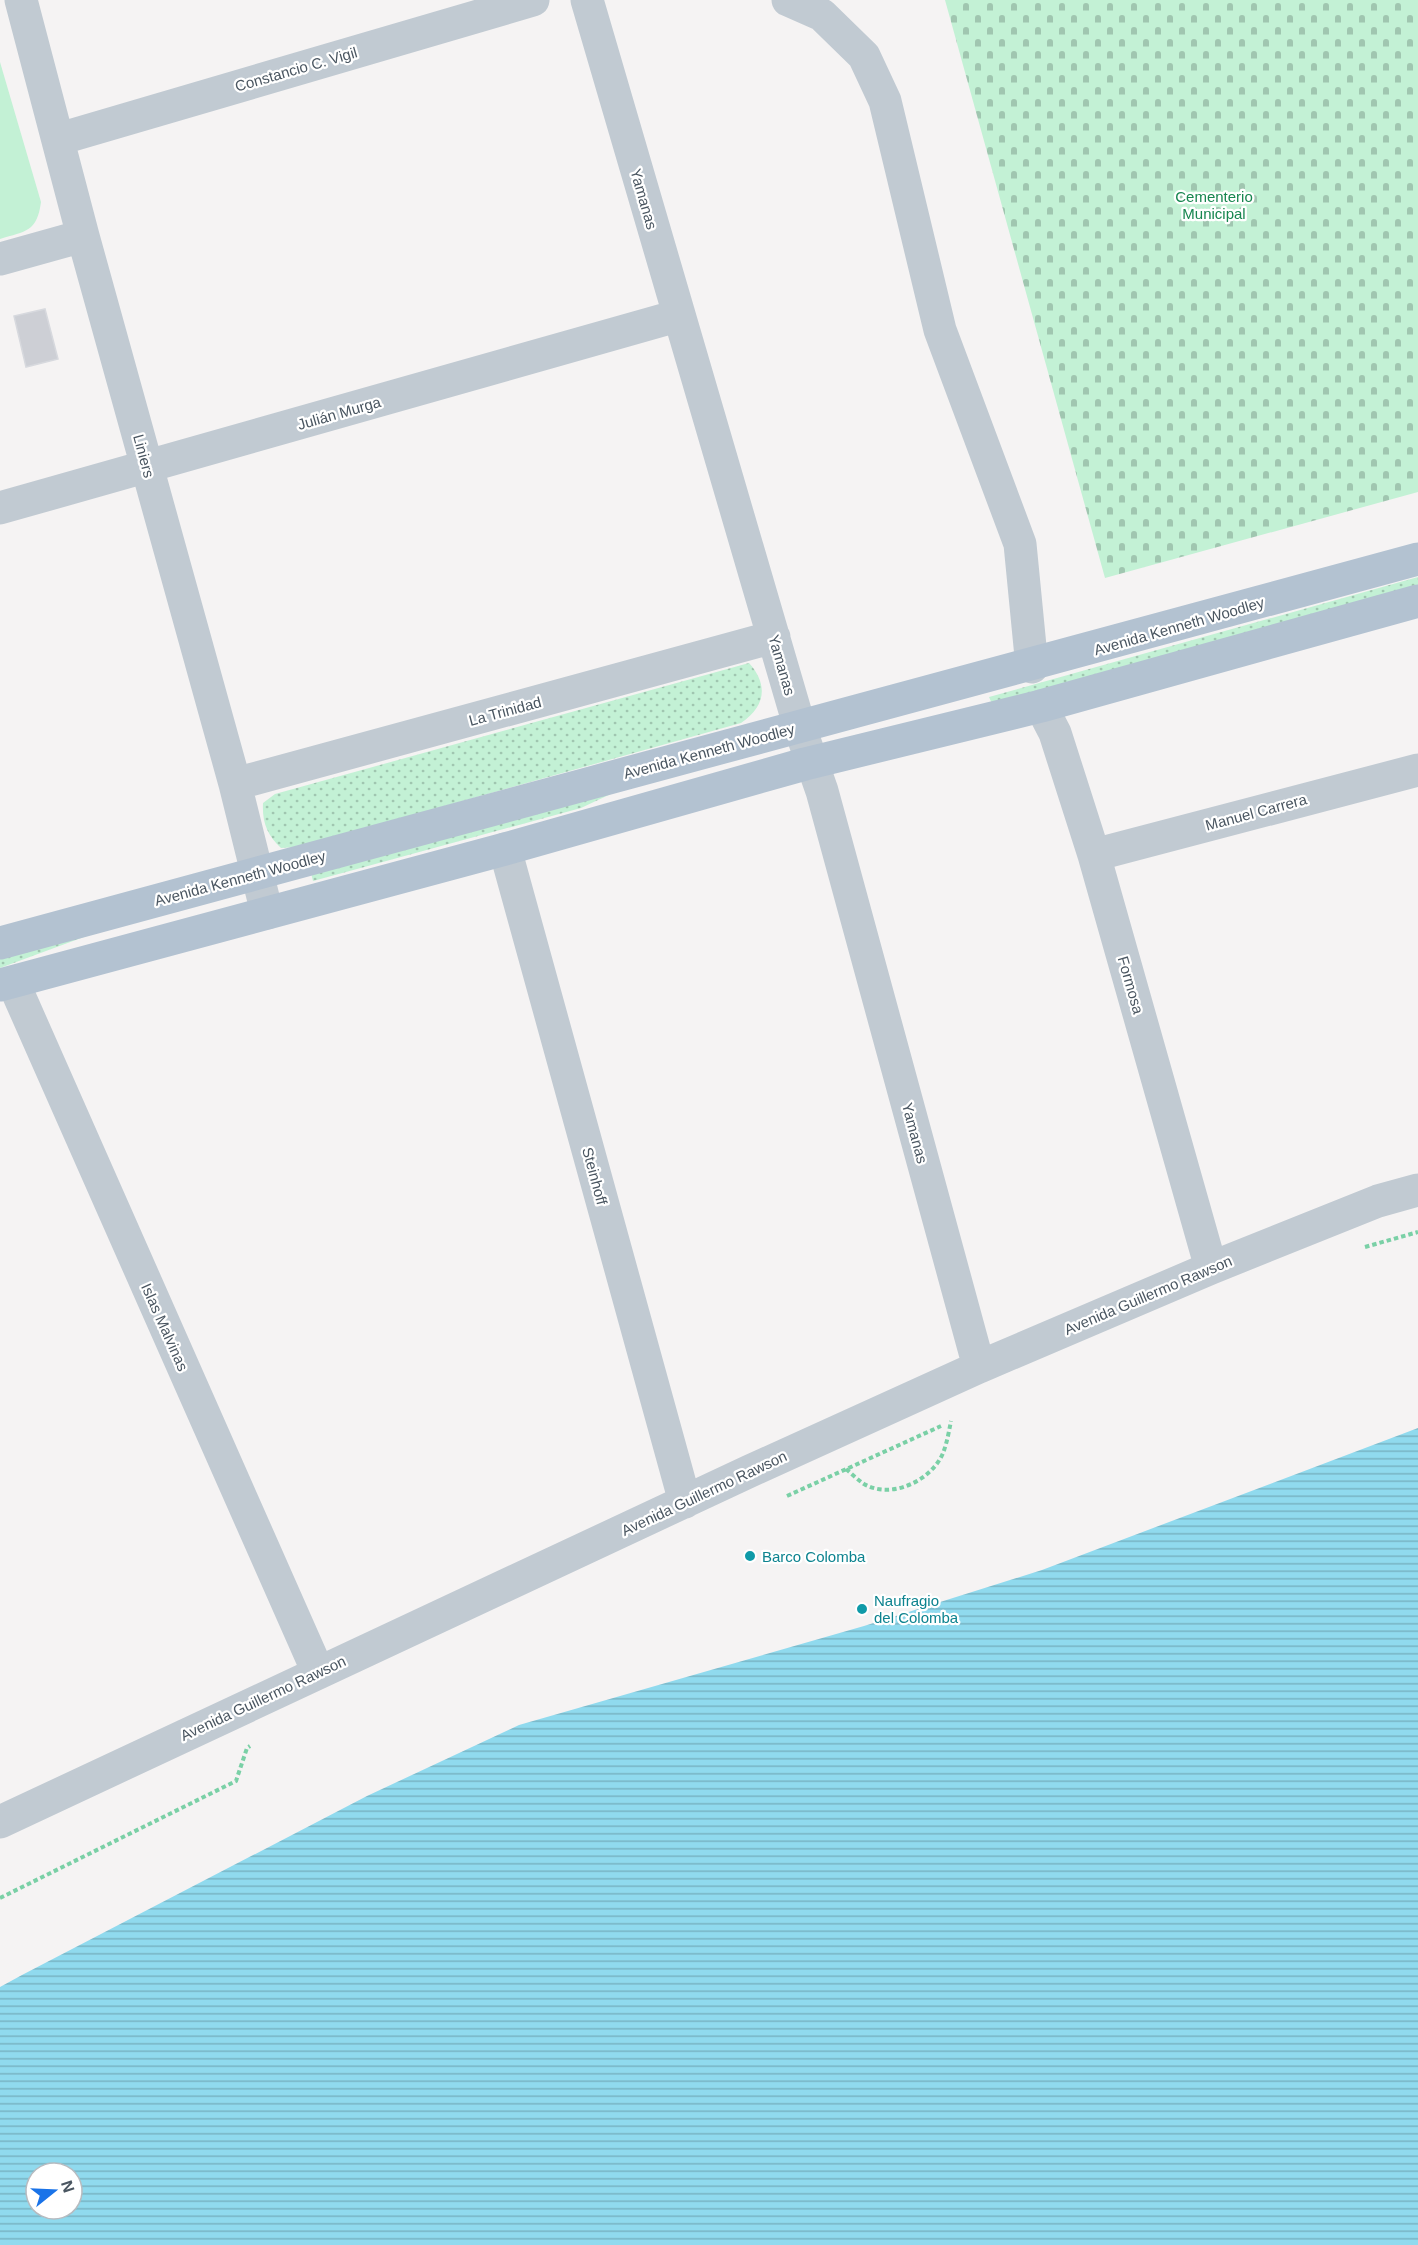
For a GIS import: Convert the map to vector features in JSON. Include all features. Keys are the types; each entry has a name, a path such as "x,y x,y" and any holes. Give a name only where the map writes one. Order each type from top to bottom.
{"main road":[{"name":"Avenida Kenneth Woodley","path":"0,943 256,872 1032,667 1418,559"},
{"path":"6,983 505,849 812,762 1041,706 1418,601"}],"street":[{"name":"Liniers","path":"21,0 83,236 235,784 267,913"},
{"name":"Constancio C. Vigil","path":"59,139 533,0"},
{"name":"Yamanas","path":"586,0 677,316 812,762 979,1368"},
{"path":"788,0 822,15 864,56 885,101 940,330 1020,544 1032,667"},
{"path":"0,259 83,236"},
{"name":"Julián Murga","path":"0,508 677,316"},
{"name":"La Trinidad","path":"235,784 774,637"},
{"name":"Formosa","path":"1041,706 1055,733 1094,855 1211,1268"},
{"name":"Manuel Carrera","path":"1094,855 1418,770"},
{"name":"Steinhoff","path":"505,849 685,1502"},
{"name":"Islas Malvinas","path":"6,983 318,1672"},
{"name":"Avenida Guillermo Rawson","path":"0,1822 318,1672 979,1368 1211,1268 1378,1201 1418,1190"}],"path":[{"path":"1362,1248 1418,1232"},
{"path":"783,1498 962,1416"},
{"path":"846,1469 866,1485 887,1489 911,1485 928,1474 942,1454 951,1421"},
{"path":"0,1898 236,1781 247,1748 257,1743"}],"green space":[{"name":"Cementerio Municipal","path":"945,0 1418,0 1418,492 1105,578"},
{"path":"0,62 41,202 37,219 29,229 0,239"},
{"path":"1418,577 1418,588 993,706 989,697"},
{"path":"749,663 760,679 762,695 755,710 741,723 298,847 281,848 266,828 263,803 275,794"},
{"path":"632,784 581,808 313,881 311,873"},
{"path":"92,934 0,968 0,959"}],"water":[{"path":"1418,1428 1418,2245 0,2245 0,1987 367,1796 519,1725 864,1626 1042,1570"}],"building":[{"path":"45,309 58,359 26,367 14,316"}],"place":[{"name":"Barco Colomba","path":"750,1556"},
{"name":"Naufragio del Colomba","path":"862,1609"}]}
